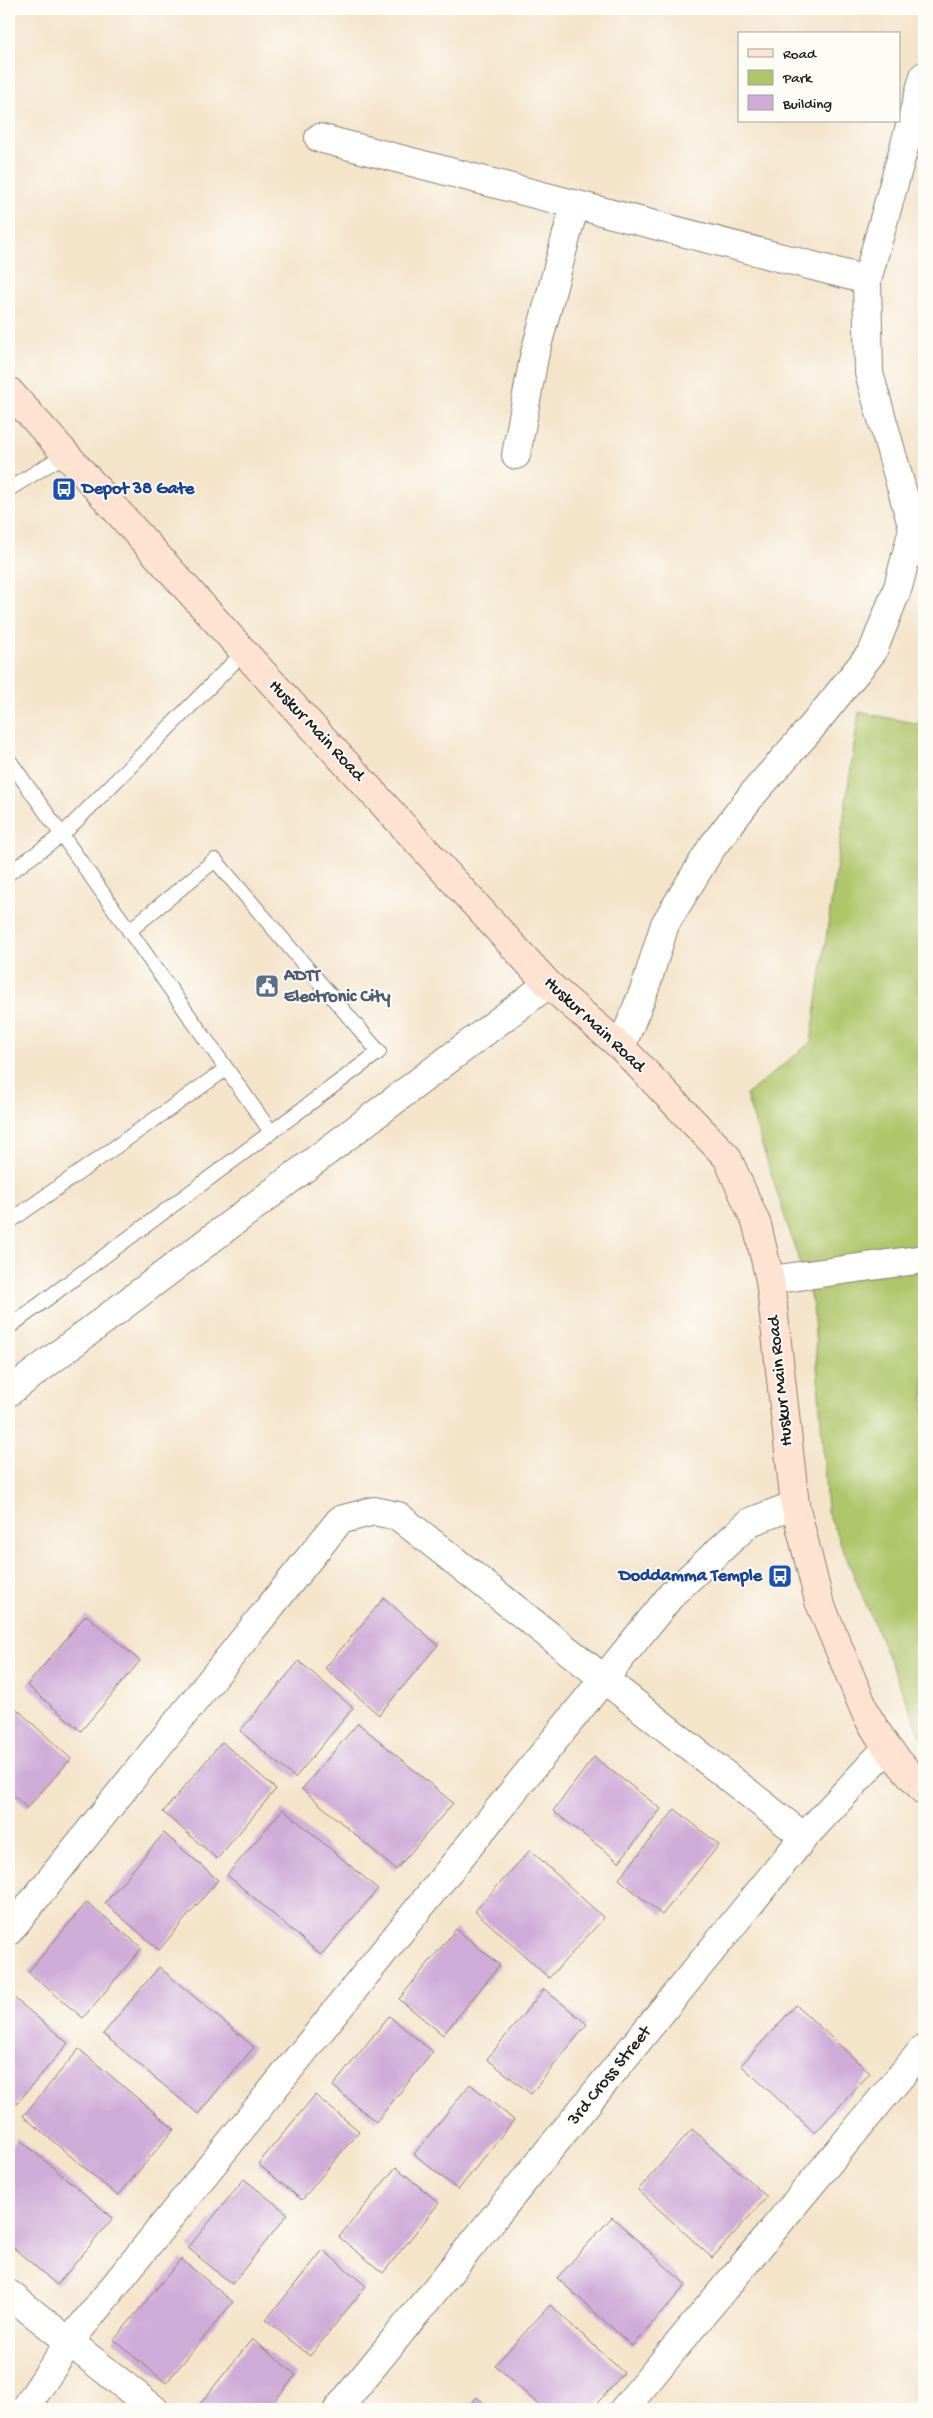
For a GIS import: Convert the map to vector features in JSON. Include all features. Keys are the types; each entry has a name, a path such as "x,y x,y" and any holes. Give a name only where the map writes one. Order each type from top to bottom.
{"main road":[{"name":"Huskur Main Road","path":"9,391 244,652 548,984 621,1047 728,1157 756,1225 770,1280 795,1505 819,1600 867,1716 886,1748 924,1791"}],"street":[{"path":"621,1047 646,988 664,924 712,847 752,795 811,728 873,651 919,530 869,373 867,280 923,84"},
{"path":"319,138 867,280"},
{"path":"516,455 534,357 575,204"},
{"path":"9,1392 548,984"},
{"path":"770,1280 924,1259"},
{"path":"25,2409 70,2341 673,1592 750,1522 795,1505"},
{"path":"9,1931 340,1520 374,1510 398,1516 804,1837"},
{"name":"3rd Cross Street","path":"338,2409 804,1837 886,1748"},
{"path":"624,2409 924,2048"},
{"path":"9,2294 154,2409"}],"lane":[{"path":"9,489 66,454"},
{"path":"9,873 62,835 244,652"},
{"path":"9,760 271,1132"},
{"path":"9,1328 379,1052 215,860 129,931"},
{"path":"9,1222 226,1069"}],"green space":[{"path":"859,712 924,725 924,1743 827,1511 813,1305 746,1095 811,1042"}],"building":[{"path":"384,1598 438,1645 379,1715 325,1668"},
{"path":"86,1615 140,1661 81,1731 27,1685"},
{"path":"299,1661 353,1708 295,1778 240,1731"},
{"path":"9,1702 71,1759 27,1808 9,1791"},
{"path":"358,1723 453,1803 396,1870 302,1789"},
{"path":"222,1742 276,1789 217,1859 163,1812"},
{"path":"594,1757 661,1809 619,1862 553,1811"},
{"path":"283,1809 378,1889 321,1955 227,1875"},
{"path":"675,1809 719,1845 662,1915 619,1879"},
{"path":"164,1833 218,1880 159,1950 105,1903"},
{"path":"530,1850 604,1918 549,1978 475,1911"},
{"path":"87,1902 142,1948 83,2018 28,1972"},
{"path":"456,1929 500,1965 443,2035 399,1999"},
{"path":"159,1967 254,2047 198,2114 103,2034"},
{"path":"544,1989 587,2024 531,2094 487,2059"},
{"path":"13,1997 68,2043 9,2113 9,2002"},
{"path":"796,2005 870,2073 815,2133 741,2065"},
{"path":"389,2016 433,2052 376,2122 333,2086"},
{"path":"79,2049 174,2129 118,2196 23,2116"},
{"path":"470,2084 514,2120 458,2190 414,2154"},
{"path":"315,2095 359,2131 302,2200 258,2164"},
{"path":"692,2129 767,2197 712,2258 638,2190"},
{"path":"18,2138 113,2218 57,2285 9,2244 9,2149"},
{"path":"396,2167 439,2203 383,2273 339,2237"},
{"path":"244,2179 288,2214 232,2284 188,2248"},
{"path":"612,2217 686,2285 632,2346 557,2278"},
{"path":"323,2250 366,2286 310,2356 266,2320"},
{"path":"181,2259 233,2302 166,2383 114,2340"},
{"path":"550,2305 624,2373 592,2409 543,2409 495,2365"},
{"path":"252,2339 296,2375 268,2409 196,2409"},
{"path":"477,2397 491,2409 466,2409"}],"place":[{"name":"Depot 38 Gate","path":"64,489"},
{"name":"ADTT Electronic City","path":"267,986"},
{"name":"Doddamma Temple","path":"780,1576"}]}
